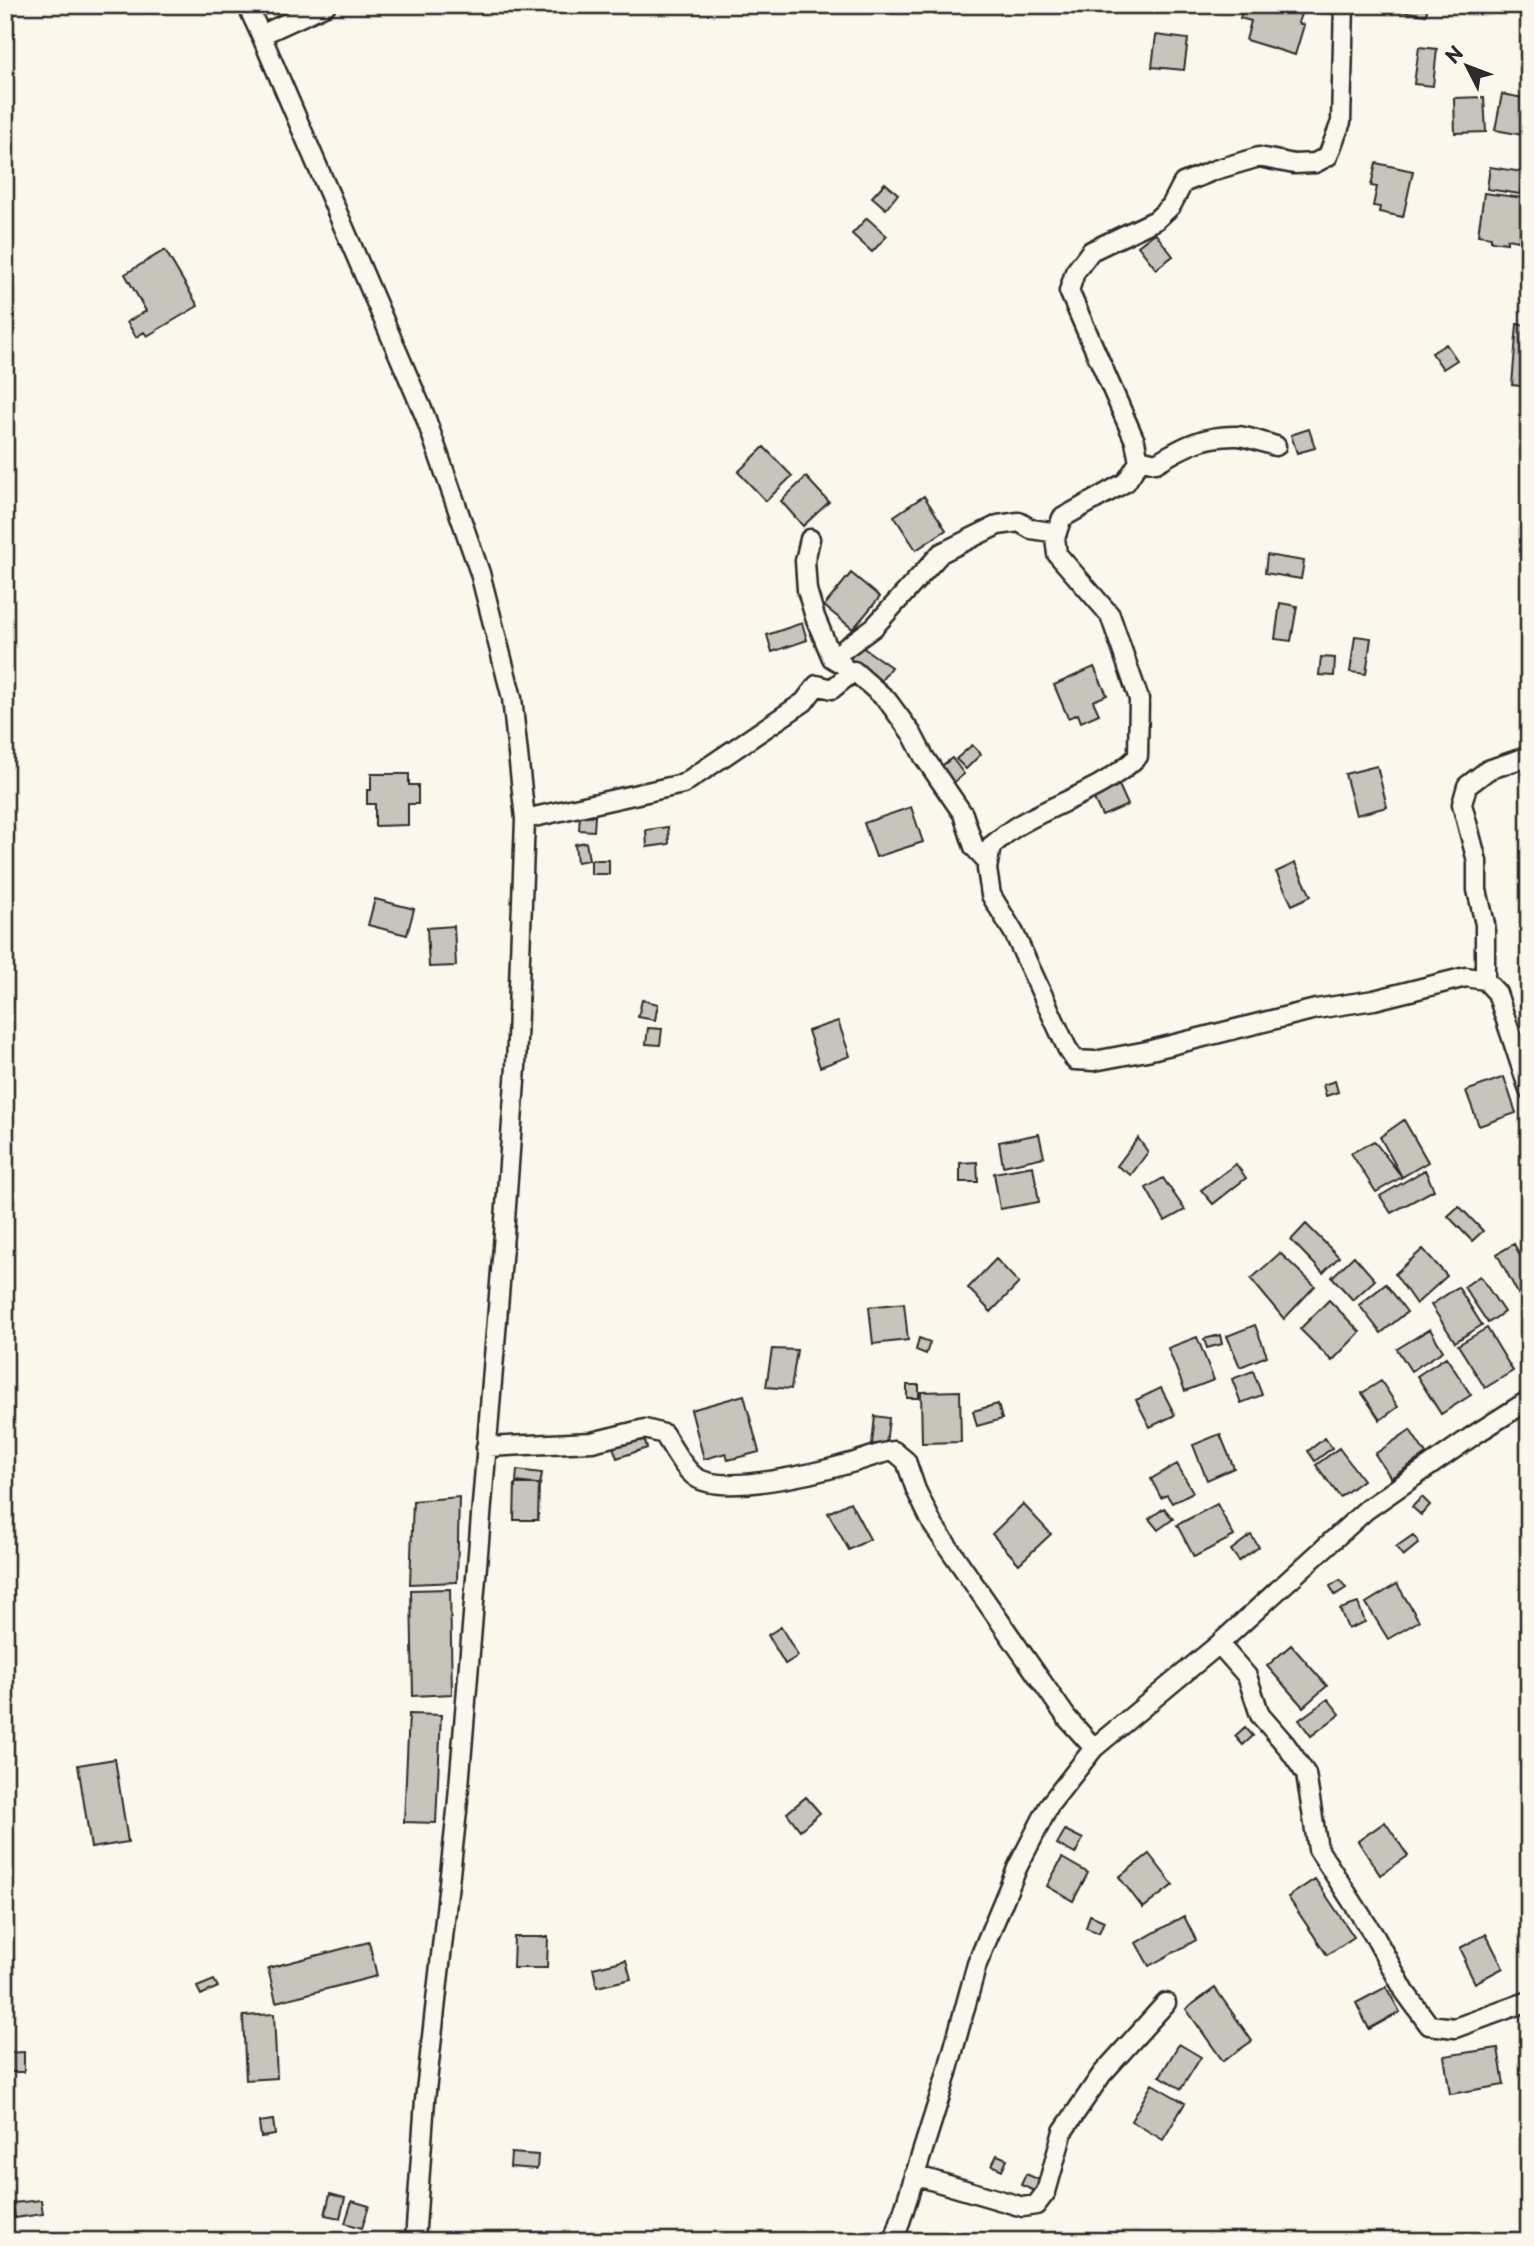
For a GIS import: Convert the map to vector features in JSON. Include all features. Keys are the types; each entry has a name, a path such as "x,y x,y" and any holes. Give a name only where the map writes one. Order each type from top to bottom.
{"street":[{"path":"247,5 425,416 480,573 512,698 525,819 516,1067 458,1798 425,2100 415,2241"},
{"path":"261,34 326,5"},
{"path":"1344,5 1341,122 1328,156 1315,163 1294,164 1259,157 1214,170 1183,183 1171,206 1156,219 1091,251 1075,272 1069,291 1135,441 1139,462 1126,481 1062,518 1057,533 1057,554 1110,615 1139,699 1138,755 1125,769 1105,782 1016,827 991,846 987,869 991,895 1014,933 1066,1048 1075,1060 1094,1060 1147,1051 1316,1009 1374,1000 1466,977 1485,981 1497,993 1529,1090"},
{"path":"1139,460 1156,463 1191,443 1240,436 1276,446"},
{"path":"832,658 874,627 941,553 998,525 1019,522 1031,529 1057,533"},
{"path":"810,539 805,561 807,590 832,658 854,671 887,700 963,814 974,847 988,862"},
{"path":"525,819 682,784 804,702 817,685 832,689 854,671"},
{"path":"1485,981 1485,924 1477,890 1477,861 1462,804 1467,786 1488,770 1529,756"},
{"path":"894,2241 945,2080 977,1964 1018,1866 1051,1804 1094,1748 1219,1644 1366,1510 1529,1400"},
{"path":"486,1447 592,1442 645,1429 664,1434 678,1457 697,1478 725,1485 775,1479 849,1464 878,1453 894,1451 906,1461 933,1525 1067,1718 1094,1748"},
{"path":"1219,1644 1247,1676 1259,1715 1307,1774 1318,1849 1375,1937 1405,1992 1429,2025 1455,2028 1529,2001"},
{"path":"914,2175 1023,2207 1036,2205 1046,2192 1063,2131 1102,2074 1166,2003"}],"building":[{"path":"1244,5 1273,5 1301,14 1298,23 1304,25 1295,55 1246,40 1251,21 1240,18"},
{"path":"1388,5 1428,5 1426,15 1387,9"},
{"path":"1156,35 1188,39 1184,70 1152,67"},
{"path":"1419,47 1437,49 1433,86 1414,84"},
{"path":"1502,94 1529,99 1528,136 1495,130"},
{"path":"1484,97 1486,132 1455,133 1454,98"},
{"path":"1376,163 1413,171 1403,217 1379,212 1380,207 1373,206 1377,187 1371,186"},
{"path":"1490,167 1523,172 1520,194 1487,189"},
{"path":"885,183 898,194 886,209 872,197"},
{"path":"1484,193 1524,198 1519,241 1491,241 1491,237 1478,235"},
{"path":"867,218 887,236 872,252 852,234"},
{"path":"1155,233 1173,256 1156,269 1138,246"},
{"path":"165,250 198,306 147,336 144,332 136,337 127,322 146,311 125,274"},
{"path":"1517,324 1529,325 1529,387 1512,385"},
{"path":"1446,344 1457,360 1443,369 1432,353"},
{"path":"1309,429 1315,448 1297,453 1291,435"},
{"path":"764,447 792,476 766,501 738,472"},
{"path":"806,477 829,502 803,526 781,501"},
{"path":"924,496 946,530 916,550 894,516"},
{"path":"1267,555 1304,561 1301,579 1265,573"},
{"path":"851,573 880,597 853,629 824,606"},
{"path":"1280,603 1297,606 1291,641 1275,639"},
{"path":"802,623 807,640 772,652 767,635"},
{"path":"1355,636 1371,638 1366,674 1350,672"},
{"path":"859,645 891,667 881,681 850,659"},
{"path":"1321,657 1335,658 1334,676 1319,675"},
{"path":"1094,667 1107,695 1093,701 1099,714 1081,722 1078,714 1068,718 1054,685"},
{"path":"972,745 981,754 966,769 956,759"},
{"path":"952,758 964,774 952,784 939,768"},
{"path":"1377,766 1387,807 1356,815 1345,774"},
{"path":"371,774 409,774 409,785 418,785 418,804 408,804 408,825 375,826 375,804 367,804 367,790 371,790"},
{"path":"1119,785 1128,805 1102,816 1093,797"},
{"path":"911,807 923,842 876,857 864,823"},
{"path":"580,815 595,816 594,831 579,830"},
{"path":"668,827 669,844 647,847 646,830"},
{"path":"586,842 589,860 577,862 575,844"},
{"path":"591,860 609,860 609,874 591,874"},
{"path":"1295,863 1311,896 1292,905 1276,872"},
{"path":"375,899 414,909 407,935 368,925"},
{"path":"454,926 456,966 429,967 427,928"},
{"path":"642,1000 658,1004 655,1020 638,1017"},
{"path":"838,1021 850,1056 820,1067 808,1031"},
{"path":"648,1028 662,1029 660,1045 646,1044"},
{"path":"1504,1077 1516,1113 1479,1126 1466,1091"},
{"path":"1335,1081 1338,1092 1326,1096 1323,1085"},
{"path":"1404,1120 1428,1162 1402,1177 1380,1137"},
{"path":"1039,1134 1044,1157 1003,1166 999,1142"},
{"path":"1138,1138 1148,1152 1131,1175 1117,1166"},
{"path":"1374,1141 1402,1177 1376,1192 1351,1153"},
{"path":"977,1162 978,1182 960,1182 960,1163"},
{"path":"1236,1164 1246,1178 1213,1204 1201,1190"},
{"path":"1033,1166 1039,1202 1000,1209 994,1173"},
{"path":"1425,1170 1434,1190 1391,1213 1380,1196"},
{"path":"1163,1178 1185,1210 1165,1221 1146,1188"},
{"path":"1459,1206 1483,1231 1472,1241 1448,1216"},
{"path":"1306,1224 1339,1257 1323,1273 1291,1240"},
{"path":"1514,1244 1529,1272 1529,1302 1524,1305 1497,1254"},
{"path":"1423,1249 1447,1276 1416,1304 1395,1274"},
{"path":"1280,1253 1315,1286 1284,1319 1251,1279"},
{"path":"1354,1256 1375,1280 1353,1300 1332,1277"},
{"path":"996,1259 1019,1283 991,1312 968,1288"},
{"path":"1480,1276 1504,1312 1488,1323 1464,1287"},
{"path":"1386,1284 1407,1312 1381,1333 1359,1305"},
{"path":"1458,1287 1482,1325 1455,1342 1431,1305"},
{"path":"1329,1300 1360,1332 1332,1361 1300,1329"},
{"path":"904,1303 908,1340 873,1344 869,1307"},
{"path":"1255,1325 1267,1356 1240,1367 1227,1336"},
{"path":"1487,1328 1513,1371 1485,1388 1458,1345"},
{"path":"1430,1329 1443,1351 1411,1371 1397,1349"},
{"path":"1220,1335 1222,1344 1207,1348 1204,1339"},
{"path":"1197,1337 1214,1380 1185,1391 1168,1348"},
{"path":"919,1338 930,1342 926,1354 916,1350"},
{"path":"772,1349 797,1350 791,1389 766,1387"},
{"path":"1446,1357 1471,1395 1441,1414 1417,1376"},
{"path":"1253,1371 1262,1395 1241,1403 1232,1379"},
{"path":"1381,1381 1398,1407 1380,1420 1362,1393"},
{"path":"907,1385 919,1385 919,1398 907,1398"},
{"path":"1161,1388 1175,1415 1150,1427 1136,1400"},
{"path":"960,1391 961,1442 922,1443 921,1392"},
{"path":"744,1395 759,1452 728,1460 726,1453 704,1459 691,1410"},
{"path":"998,1404 1002,1419 977,1426 973,1411"},
{"path":"875,1416 889,1418 886,1445 872,1444"},
{"path":"1410,1430 1426,1454 1391,1478 1375,1454"},
{"path":"643,1434 647,1448 617,1458 612,1444"},
{"path":"1220,1434 1234,1468 1207,1480 1193,1445"},
{"path":"1325,1438 1332,1448 1315,1461 1308,1451"},
{"path":"1339,1448 1363,1480 1340,1497 1316,1465"},
{"path":"1177,1464 1193,1492 1172,1503 1167,1495 1161,1498 1151,1479"},
{"path":"517,1470 542,1473 540,1485 516,1482"},
{"path":"515,1484 539,1484 538,1520 514,1520"},
{"path":"459,1497 457,1582 410,1584 413,1501"},
{"path":"1422,1497 1430,1505 1421,1515 1412,1507"},
{"path":"850,1502 870,1539 849,1550 828,1513"},
{"path":"1023,1504 1051,1534 1019,1564 992,1534"},
{"path":"1217,1504 1234,1536 1194,1557 1177,1525"},
{"path":"1164,1508 1173,1519 1158,1530 1149,1519"},
{"path":"1251,1535 1259,1547 1239,1561 1231,1550"},
{"path":"1413,1535 1419,1543 1403,1556 1396,1547"},
{"path":"1340,1580 1346,1588 1335,1595 1330,1586"},
{"path":"1397,1584 1419,1621 1388,1639 1366,1603"},
{"path":"450,1589 452,1694 413,1696 411,1590"},
{"path":"1358,1603 1365,1622 1348,1629 1340,1609"},
{"path":"781,1627 798,1656 785,1664 768,1635"},
{"path":"1291,1645 1327,1686 1303,1707 1267,1666"},
{"path":"1328,1699 1340,1714 1311,1736 1299,1720"},
{"path":"409,1714 441,1715 436,1823 404,1822"},
{"path":"1245,1727 1253,1736 1243,1745 1235,1736"},
{"path":"115,1759 128,1842 91,1848 78,1765"},
{"path":"806,1797 820,1813 800,1830 787,1813"},
{"path":"1385,1822 1408,1856 1380,1875 1358,1841"},
{"path":"1065,1830 1083,1839 1075,1854 1057,1844"},
{"path":"1149,1854 1173,1885 1143,1908 1119,1877"},
{"path":"1062,1858 1088,1873 1073,1901 1047,1886"},
{"path":"1315,1879 1354,1937 1327,1955 1288,1897"},
{"path":"1090,1915 1104,1921 1099,1933 1086,1928"},
{"path":"1184,1916 1196,1940 1149,1966 1136,1943"},
{"path":"1486,1934 1503,1968 1475,1983 1460,1948"},
{"path":"514,1937 548,1937 547,1968 513,1968"},
{"path":"369,1942 377,1976 276,2002 268,1968"},
{"path":"626,1960 631,1979 597,1987 593,1968"},
{"path":"214,1980 218,1987 201,1995 197,1987"},
{"path":"1386,1987 1400,2012 1369,2029 1356,2003"},
{"path":"1215,1988 1252,2041 1223,2061 1186,2009"},
{"path":"274,2014 277,2078 246,2080 243,2016"},
{"path":"1179,2044 1201,2057 1181,2089 1160,2076"},
{"path":"1498,2048 1504,2085 1450,2094 1444,2056"},
{"path":"24,2052 24,2072 5,2072 5,2053"},
{"path":"1152,2084 1185,2103 1163,2140 1131,2121"},
{"path":"273,2120 275,2135 261,2137 259,2122"},
{"path":"511,2153 538,2155 537,2169 510,2167"},
{"path":"997,2155 1007,2159 1002,2170 992,2165"},
{"path":"1026,2174 1040,2180 1035,2191 1021,2185"},
{"path":"330,2194 345,2198 340,2218 325,2215"},
{"path":"41,2200 43,2214 15,2218 13,2203"},
{"path":"352,2201 369,2206 362,2228 345,2223"},
{"path":"11,2205 13,2218 5,2219 5,2206"}]}
